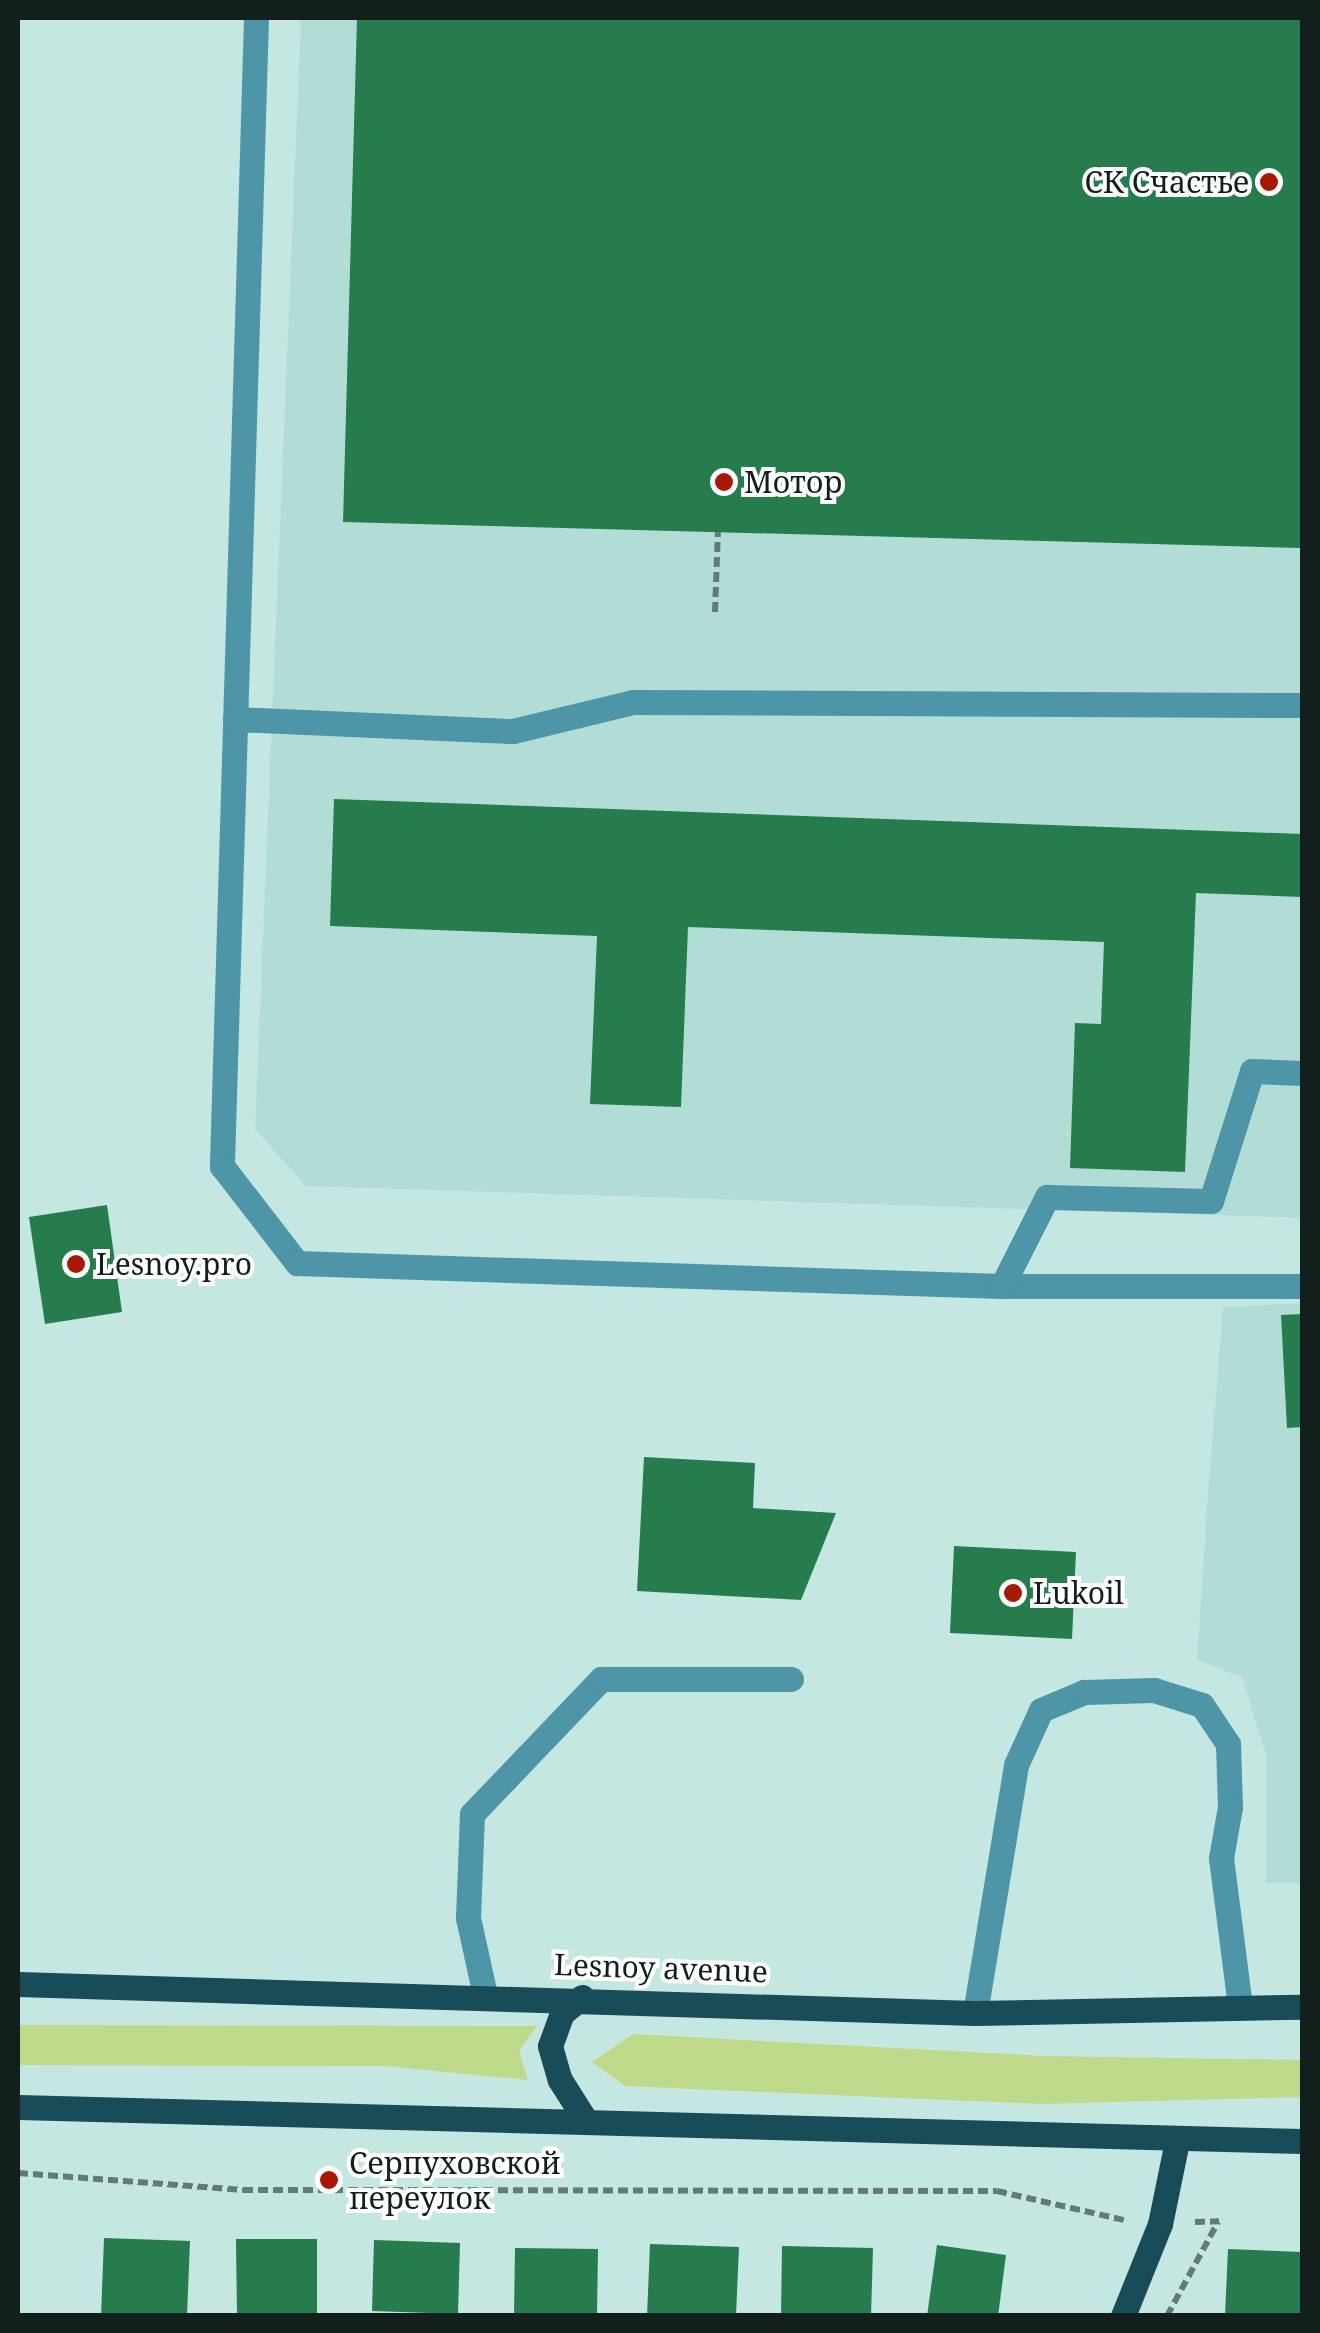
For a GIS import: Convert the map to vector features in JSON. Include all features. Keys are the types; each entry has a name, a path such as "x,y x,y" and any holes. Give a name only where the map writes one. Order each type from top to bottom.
{"main road":[{"name":"Lesnoy avenue","path":"18,1984 485,1995 975,2013 1302,2007"},
{"path":"582,1998 562,2013 550,2046 560,2080 586,2120"},
{"path":"18,2107 586,2120 1176,2141 1302,2141"},
{"path":"1124,2316 1160,2224 1176,2141"}],"lane":[{"path":"256,18 222,1166 297,1263 1002,1286 1302,1286"},
{"path":"234,719 513,731 633,702 1302,705"},
{"path":"1002,1286 1048,1196 1211,1201 1252,1071 1302,1073"},
{"path":"485,1995 468,1918 472,1814 601,1679 791,1679"},
{"path":"975,2013 1016,1765 1042,1710 1084,1692 1154,1690 1202,1705 1228,1744 1230,1807 1221,1858 1240,2008"}],"path":[{"path":"715,612 718,532"},
{"path":"18,2173 243,2190 997,2192 1160,2224 1219,2221 1168,2316"}],"shaded area":[{"path":"301,18 1302,18 1302,1218 306,1186 255,1129"},
{"path":"1302,1303 1302,1883 1266,1883 1266,1754 1242,1677 1197,1660 1223,1307"}],"green space":[{"path":"18,2025 537,2026 519,2051 528,2080 385,2066 18,2065"},
{"path":"633,2034 1044,2056 1302,2060 1302,2097 1042,2104 625,2086 592,2062"}],"building":[{"path":"357,18 1302,18 1302,548 343,522"},
{"path":"334,799 1302,834 1302,897 1196,893 1185,1172 1070,1168 1075,1023 1101,1024 1104,942 688,927 681,1107 590,1104 597,936 330,926"},
{"name":"Lesnoy.pro","path":"107,1205 122,1312 45,1324 29,1217"},
{"path":"1302,1314 1302,1427 1287,1428 1281,1315"},
{"path":"644,1457 755,1463 753,1508 836,1513 801,1600 637,1591"},
{"name":"Lukoil","path":"954,1546 1076,1552 1072,1639 950,1633"},
{"path":"104,2238 190,2241 187,2316 101,2316"},
{"path":"236,2239 317,2239 317,2316 237,2316"},
{"path":"374,2240 460,2243 458,2314 372,2311"},
{"path":"650,2244 739,2247 736,2316 647,2316"},
{"path":"937,2245 1006,2255 998,2316 927,2316"},
{"path":"782,2246 873,2248 871,2316 781,2316"},
{"path":"515,2248 598,2249 597,2316 514,2316"},
{"path":"1228,2249 1302,2252 1302,2316 1225,2316"}],"place":[{"name":"СК Счастье","path":"1269,182"},
{"name":"Мотор","path":"724,482"},
{"name":"Lesnoy.pro","path":"76,1264"},
{"name":"Lukoil","path":"1013,1593"},
{"name":"Серпуховской переулок","path":"329,2180"}]}
